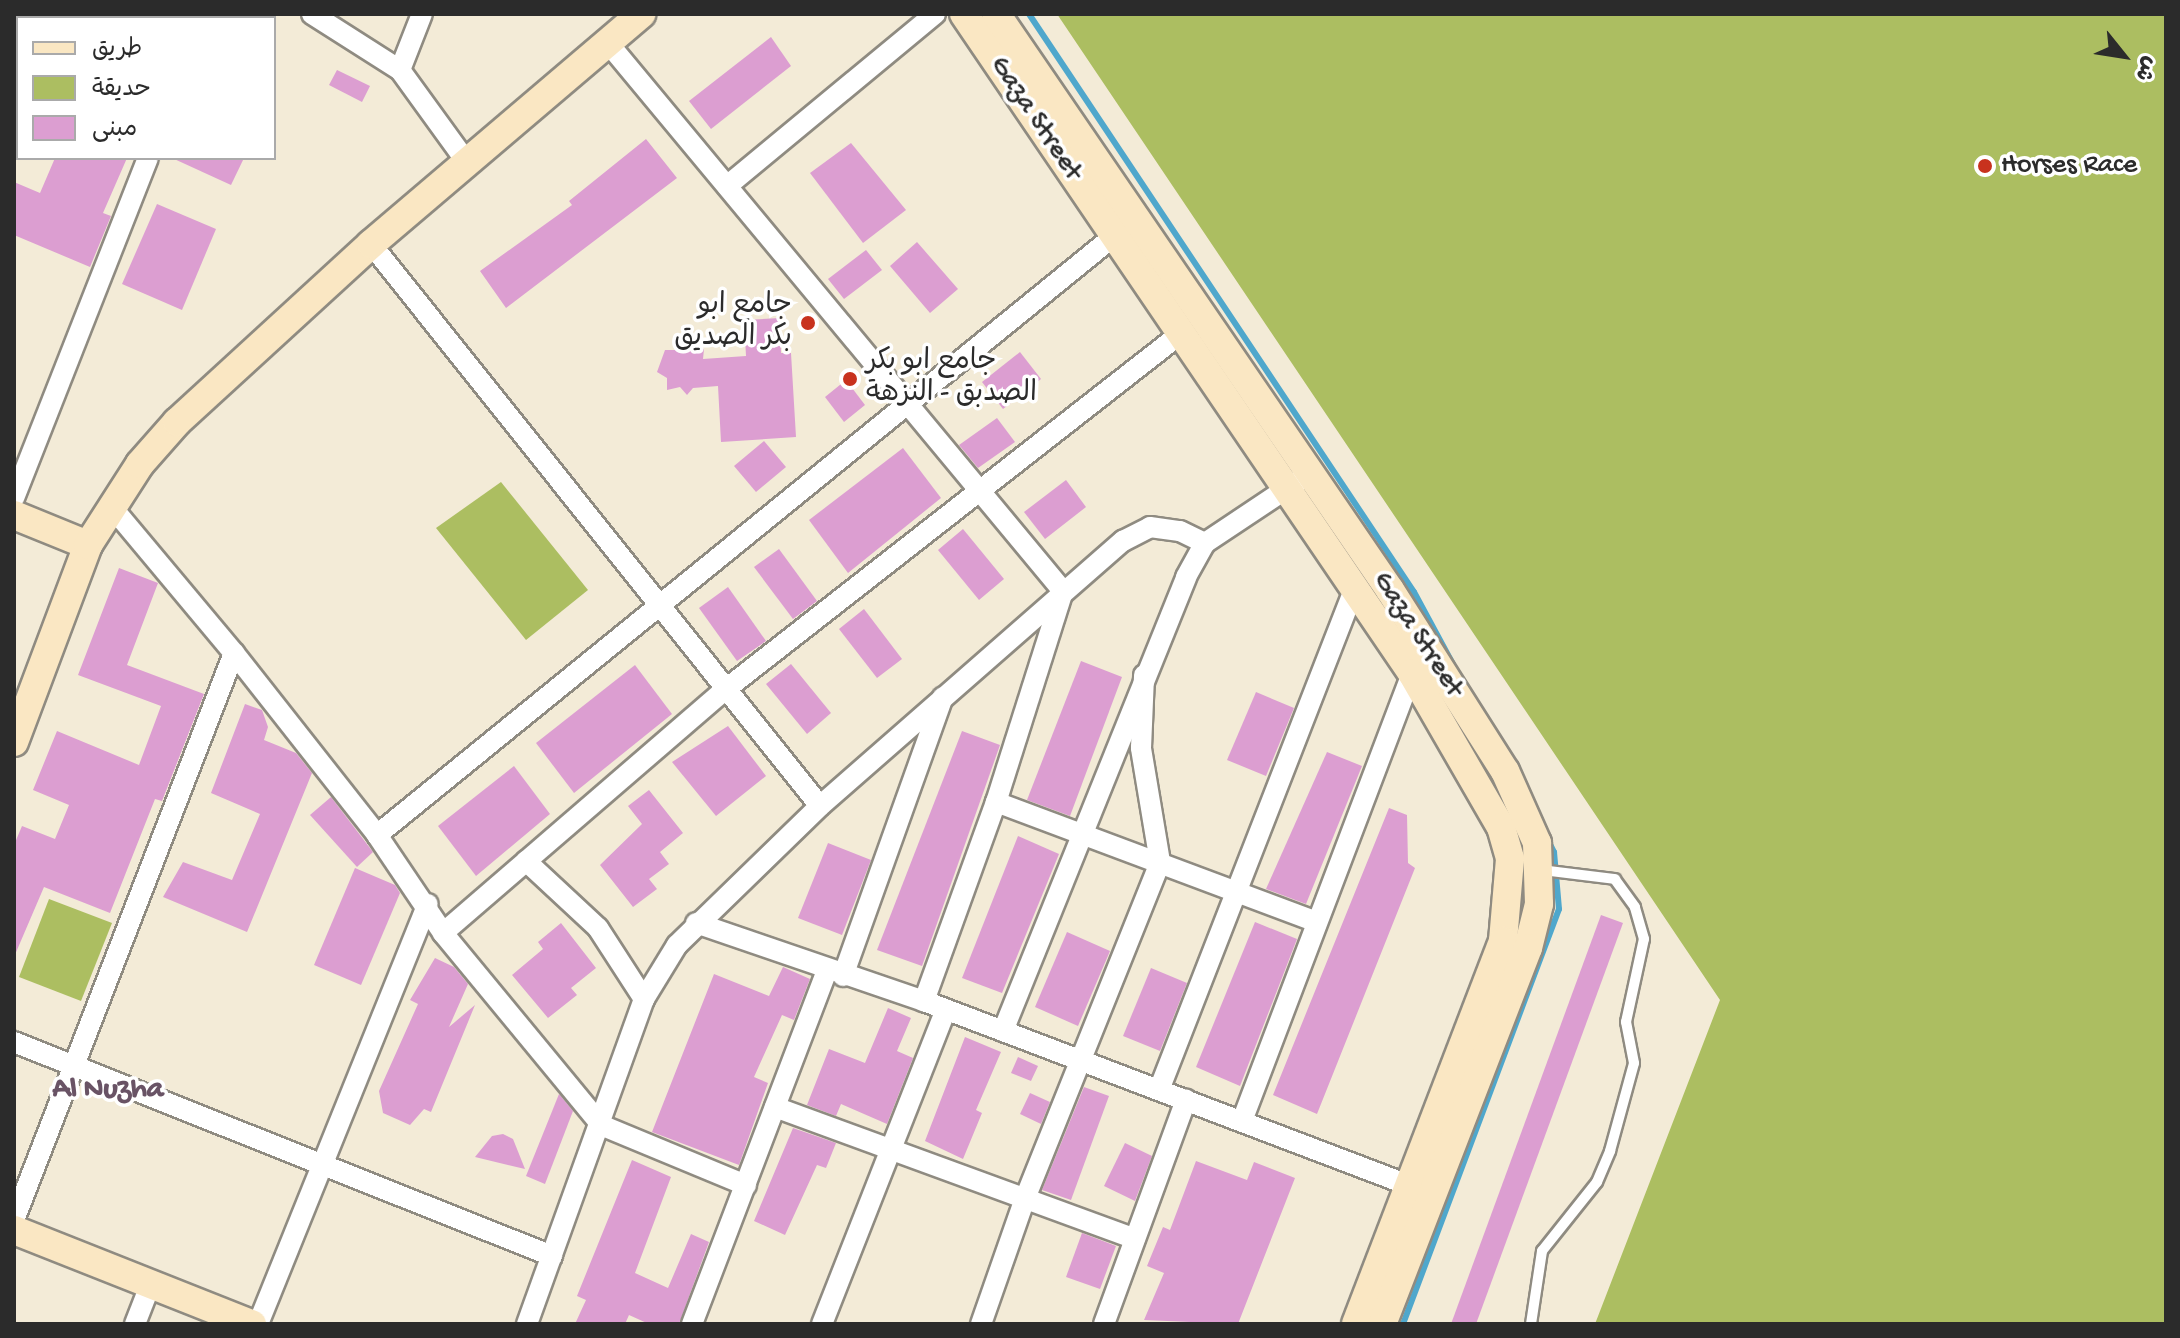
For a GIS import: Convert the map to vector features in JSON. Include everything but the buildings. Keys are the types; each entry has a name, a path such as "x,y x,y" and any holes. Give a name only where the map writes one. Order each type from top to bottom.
{"main road":[{"path":"14,742 88,545 111,506 177,422 371,244 641,14"},
{"name":"Gaza Street","path":"964,14 1284,490 1412,673 1501,827 1510,888 1495,966 1356,1324"},
{"name":"Gaza Street","path":"996,14 1309,474 1505,771 1524,805 1540,869 1539,904 1528,948 1382,1324"},
{"path":"14,515 88,545"},
{"path":"14,1230 255,1324"}],"street":[{"path":"312,14 400,70 468,164"},
{"path":"400,70 422,14"},
{"path":"727,186 935,14"},
{"path":"608,43 1063,591"},
{"path":"14,498 147,160"},
{"path":"377,835 657,603 908,405 1114,236"},
{"path":"371,244 820,806"},
{"path":"443,933 726,689 1179,335"},
{"path":"1003,1031 1144,675 1205,543 1309,474"},
{"path":"111,506 234,653 377,835 428,904 443,933 601,1125 746,1185"},
{"path":"527,1324 644,999 658,969 696,923 944,695 1123,541 1150,527 1180,531 1205,543"},
{"path":"1159,1090 1233,891 1354,590"},
{"path":"924,1001 996,802 1063,591"},
{"path":"14,1220 234,653"},
{"path":"1242,1121 1314,921 1412,673"},
{"path":"981,1324 1024,1201 1160,862 1141,748 1144,675"},
{"path":"692,1324 775,1107 835,973 944,695"},
{"path":"996,802 1314,921"},
{"path":"526,861 598,928 644,999"},
{"path":"255,1324 428,904"},
{"path":"696,923 924,1001 1411,1186"},
{"path":"822,1324 946,1010"},
{"path":"14,1042 552,1256"},
{"path":"1104,1324 1186,1100"},
{"path":"775,1107 890,1152 1135,1239"},
{"path":"135,1324 151,1283"}],"lane":[{"path":"1531,1324 1542,1251 1597,1182 1610,1151 1634,1063 1626,1022 1644,939 1639,915 1615,879 1540,869"}],"green space":[{"path":"1057,14 2166,14 2166,1324 1595,1324 1720,1000"},
{"path":"501,482 588,590 526,640 436,528"},
{"path":"49,899 112,923 81,1001 19,977"}],"waterway":[{"path":"1029,14 1414,592 1453,664"},
{"path":"1403,1324 1559,909 1554,852 1548,840"}],"place":[{"name":"Horses Race","path":"1985,166"},
{"name":"جامع ابو بكر الصديق","path":"808,323"},
{"name":"جامع ابو بكر الصدبق - النزهة","path":"850,379"}],"district":[{"name":"Al Nuzha","path":"108,1091"}]}
